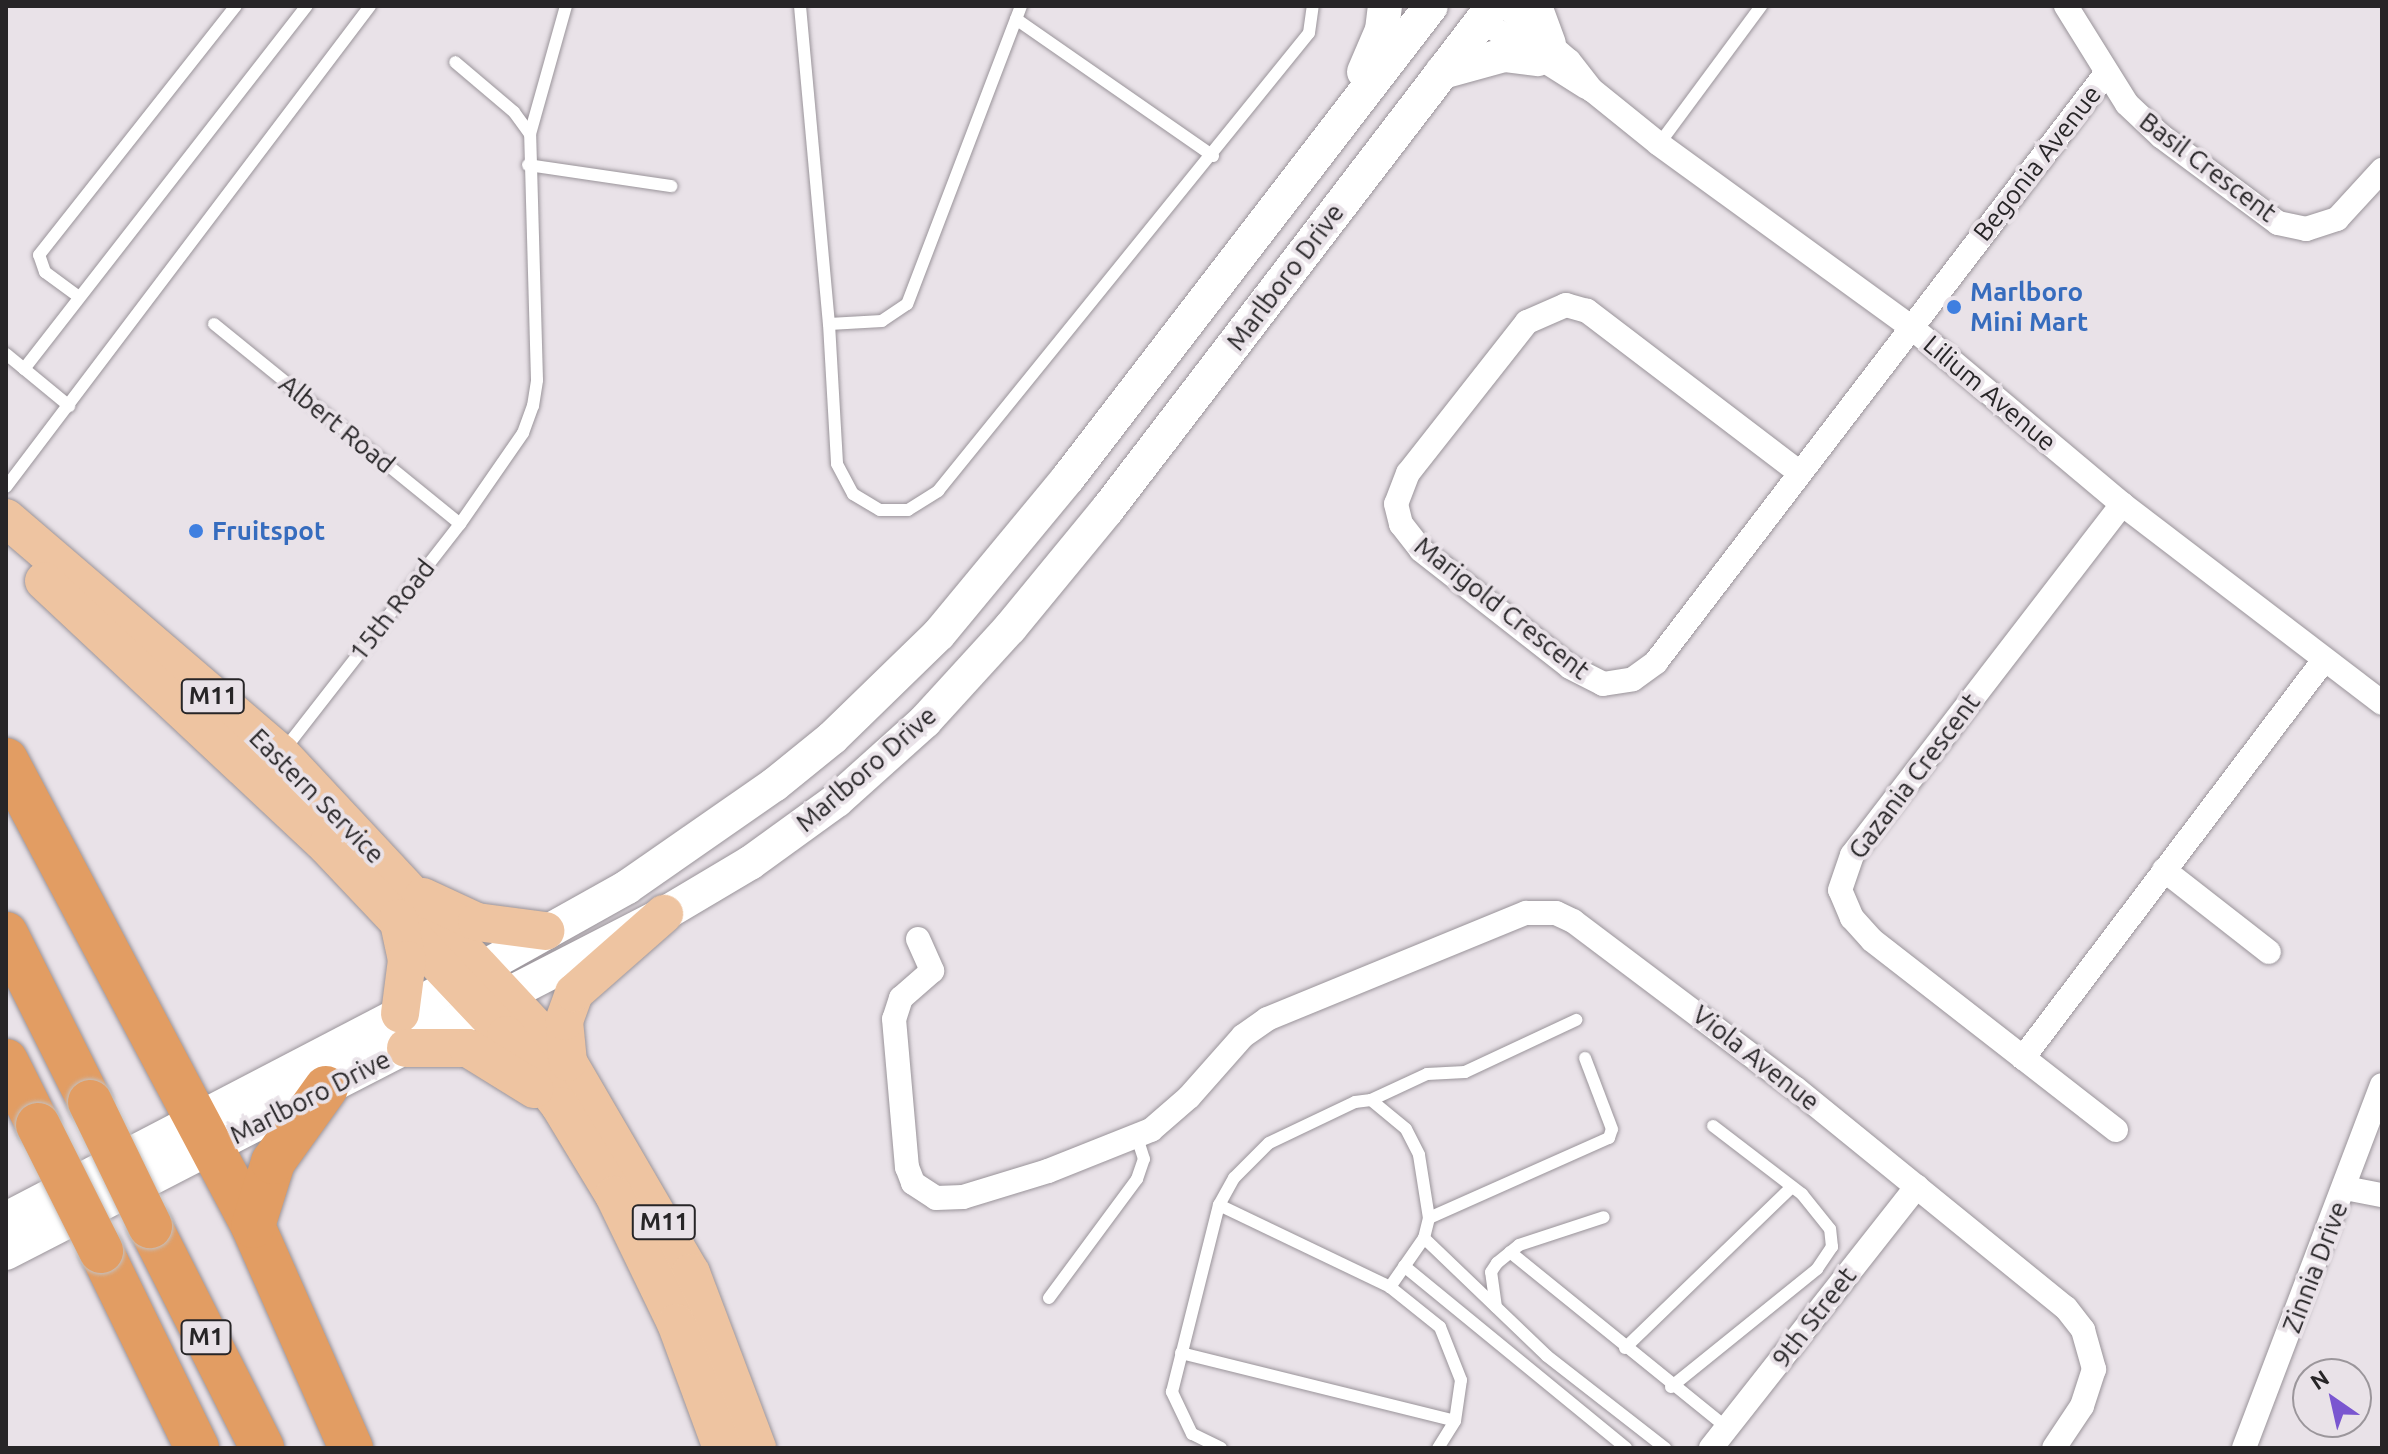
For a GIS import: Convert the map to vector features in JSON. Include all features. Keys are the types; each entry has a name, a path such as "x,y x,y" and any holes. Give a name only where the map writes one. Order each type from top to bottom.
{"highway":[{"path":"6,760 253,1226 351,1448"},
{"name":"M1","path":"6,934 262,1448"},
{"name":"M1","path":"6,1061 197,1448"},
{"path":"253,1226 273,1162 326,1088"}],"main road":[{"path":"1339,123 1379,42 1385,6"},
{"name":"Marlboro Drive","path":"6,1219 204,1134 326,1088 403,1031 464,974 627,887 774,785 919,655 1068,478 1431,6"},
{"path":"1442,72 1504,55 1544,52 1535,6"},
{"name":"Marlboro Drive","path":"6,1253 204,1134 403,1031 490,1002 664,914 750,863 837,800 967,677 1107,510 1442,72 1493,11"},
{"name":"Eastern Service","path":"6,518 267,767 402,902 490,1002"},
{"name":"Eastern Service","path":"6,544 267,767"},
{"path":"545,931 460,917 402,902 407,960 403,1031 480,1052 560,1106"},
{"path":"568,1062 564,1021 574,993 664,914"},
{"name":"M11","path":"490,1002 568,1062 691,1273 757,1448"},
{"name":"M11","path":"490,1002 560,1106 646,1261 722,1448"}],"street":[{"name":"Basil Crescent","path":"2066,6 2105,75 2161,136 2278,223 2306,229 2337,219 2382,170"},
{"name":"Lilium Avenue","path":"1493,11 1659,144 1911,327 2122,504 2382,703"},
{"name":"Begonia Avenue","path":"1911,327 2105,75"},
{"name":"Marigold Crescent","path":"1800,473 1587,311 1566,305 1527,322 1408,473 1396,504 1401,524 1421,550 1585,678 1617,684 1656,662 1800,473 1911,327"},
{"name":"Gazania Crescent","path":"2116,1130 1872,940 1844,905 1841,877 1852,855 2122,504"},
{"path":"2023,1058 2324,660"},
{"path":"2164,870 2269,952"},
{"name":"Viola Avenue","path":"918,939 932,971 901,998 894,1019 913,1183 936,1198 963,1197 1137,1137 1169,1118 1243,1036 1267,1019 1526,913 1556,913 1604,939 2051,1295 2083,1330 2094,1369 2091,1385 2054,1448"},
{"name":"Zinnia Drive","path":"2244,1448 2382,1085"},
{"name":"9th Street","path":"1711,1448 1917,1186"},
{"path":"2345,1188 2382,1195"}],"lane":[{"path":"79,297 45,272 39,255 236,6"},
{"path":"24,369 307,6"},
{"path":"6,487 370,6"},
{"name":"15th Road","path":"267,767 460,524 523,433 537,380 528,165 530,134 566,6"},
{"path":"800,6 829,324 834,444 842,482 880,510 908,510 938,491 1213,156 1309,33 1313,6"},
{"path":"1659,144 1761,6"},
{"path":"829,324 882,321 907,304 1019,12 1213,156"},
{"path":"455,62 514,112 530,134"},
{"path":"528,165 671,186"},
{"name":"Albert Road","path":"214,324 460,524"},
{"path":"6,354 69,406"},
{"path":"1221,1448 1192,1434 1175,1405 1172,1392 1219,1205 1234,1178 1269,1143 1355,1102 1371,1100 1427,1074 1465,1072 1576,1020"},
{"path":"1429,1218 1609,1138 1612,1129 1585,1058"},
{"path":"1371,1100 1406,1129 1413,1142 1425,1181 1429,1218 1424,1238 1390,1287"},
{"path":"1671,1387 1817,1269 1832,1247 1830,1229 1792,1187 1713,1126"},
{"path":"1049,1298 1137,1179 1144,1159 1137,1137"},
{"path":"1625,1348 1792,1187"},
{"path":"1219,1205 1390,1287 1426,1313 1450,1343 1461,1380 1455,1421 1438,1448"},
{"path":"1496,1307 1491,1272 1510,1252 1604,1217"},
{"path":"1424,1238 1547,1356 1665,1448"},
{"path":"1510,1252 1671,1387 1727,1428"},
{"path":"1404,1266 1626,1448"},
{"path":"1181,1353 1455,1421"}],"place":[{"name":"Marlboro Mini Mart","path":"1954,307"},
{"name":"Fruitspot","path":"196,531"}]}
